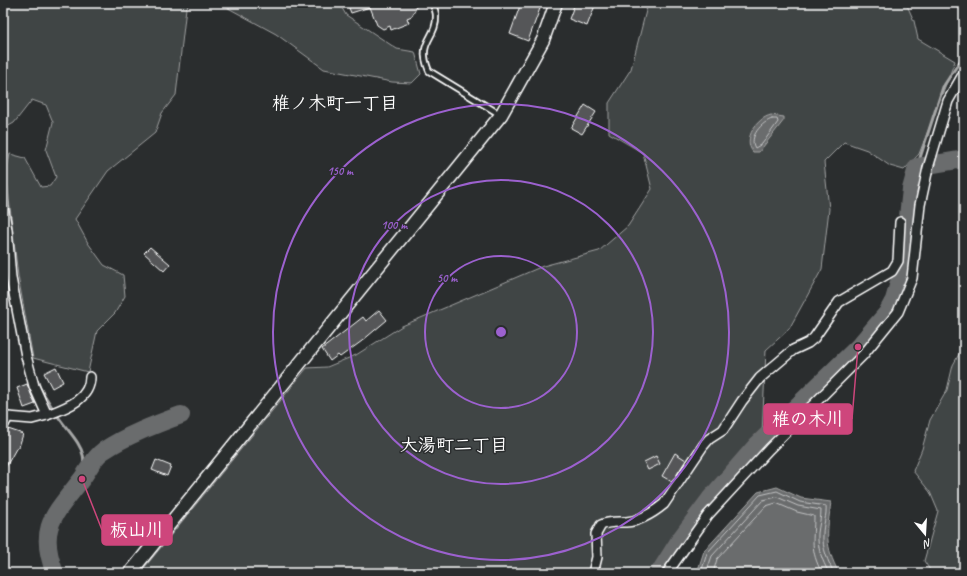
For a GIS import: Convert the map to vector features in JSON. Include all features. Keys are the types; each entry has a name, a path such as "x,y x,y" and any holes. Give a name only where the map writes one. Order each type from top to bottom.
{"street":[{"path":"130,573 501,115 543,40 556,3"},
{"path":"667,573 708,515 769,449 868,350 898,312 912,278 920,205 928,168 948,101 964,73"},
{"path":"3,206 7,230 11,278 26,356 34,386 47,415"},
{"path":"594,573 597,557 596,534 601,525 612,522 636,520 655,511 664,504 703,446 709,439 723,430 742,401 760,378 793,350 808,343 814,338 839,302 892,272 898,261 900,222"},
{"path":"3,426 8,417 32,419 66,408 80,399 87,392 90,377"}],"lane":[{"path":"432,3 436,15 435,23 424,50 429,71 501,115"}],"shaded area":[{"path":"3,3 191,3 186,8 176,95 162,113 155,133 108,171 75,219 88,243 104,265 123,275 125,296 115,313 97,331 88,372 33,358 18,276 6,172 10,154 25,158 41,187 50,186 56,177 46,150 53,122 46,105 32,100 14,123 3,129"},
{"path":"219,3 339,3 346,15 397,49 415,52 421,74 412,83 392,82 324,69 276,34"},
{"path":"648,3 906,3 914,21 918,39 955,61 919,154 904,170 890,166 867,150 844,142 824,162 829,209 822,269 789,329 766,350 762,434 672,543 652,573 140,573 307,368 327,367 356,355 402,326 543,266 599,251 628,226 652,189 643,153 609,133 609,103 631,69"},
{"path":"964,345 964,573 932,573 924,561 938,511 930,492 913,471 922,449 930,420 947,390 953,365"}],"water":[{"path":"771,115 784,117 784,120 759,152 753,152 750,147 750,135 761,120"},
{"path":"777,487 801,498 831,502 828,522 828,539 831,554 839,573 697,573 704,551 758,492"}],"building":[{"path":"347,3 414,3 416,8 412,16 407,18 409,23 391,30 390,26 383,29 377,25 370,7 351,13"},
{"path":"521,3 542,3 528,41 510,34"},
{"path":"575,3 596,3 587,26 569,19"},
{"path":"585,105 596,112 582,134 571,128"},
{"path":"150,247 170,264 164,271 144,253"},
{"path":"379,310 387,320 340,357 338,355 330,361 322,349 363,317 366,321"},
{"path":"56,367 63,382 52,388 44,373"},
{"path":"27,384 35,404 24,408 17,388"},
{"path":"8,429 23,434 19,447 17,447 3,472 3,435"},
{"path":"675,453 686,460 672,482 662,476"},
{"path":"656,456 660,464 648,470 644,462"},
{"path":"156,460 171,466 167,476 152,470"}],"waterway":[{"path":"917,167 943,87 964,55"},
{"path":"659,573 681,538 710,499 757,445 858,347 887,313 894,300 902,272 911,189 917,167 964,159"},
{"path":"3,175 8,209"},
{"path":"35,374 40,388 53,409"},
{"path":"57,415 77,442 82,450 84,458 80,477 73,489"},
{"path":"55,573 50,558 48,544 48,533 51,523 56,513 96,457 112,445 131,435 181,415"}],"place":[{"name":"椎の木川","path":"858,347"},
{"name":"板山川","path":"82,479"}],"district":[{"name":"椎ノ木町一丁目","path":"335,103"},
{"name":"大湯町二丁目","path":"454,445"}]}
